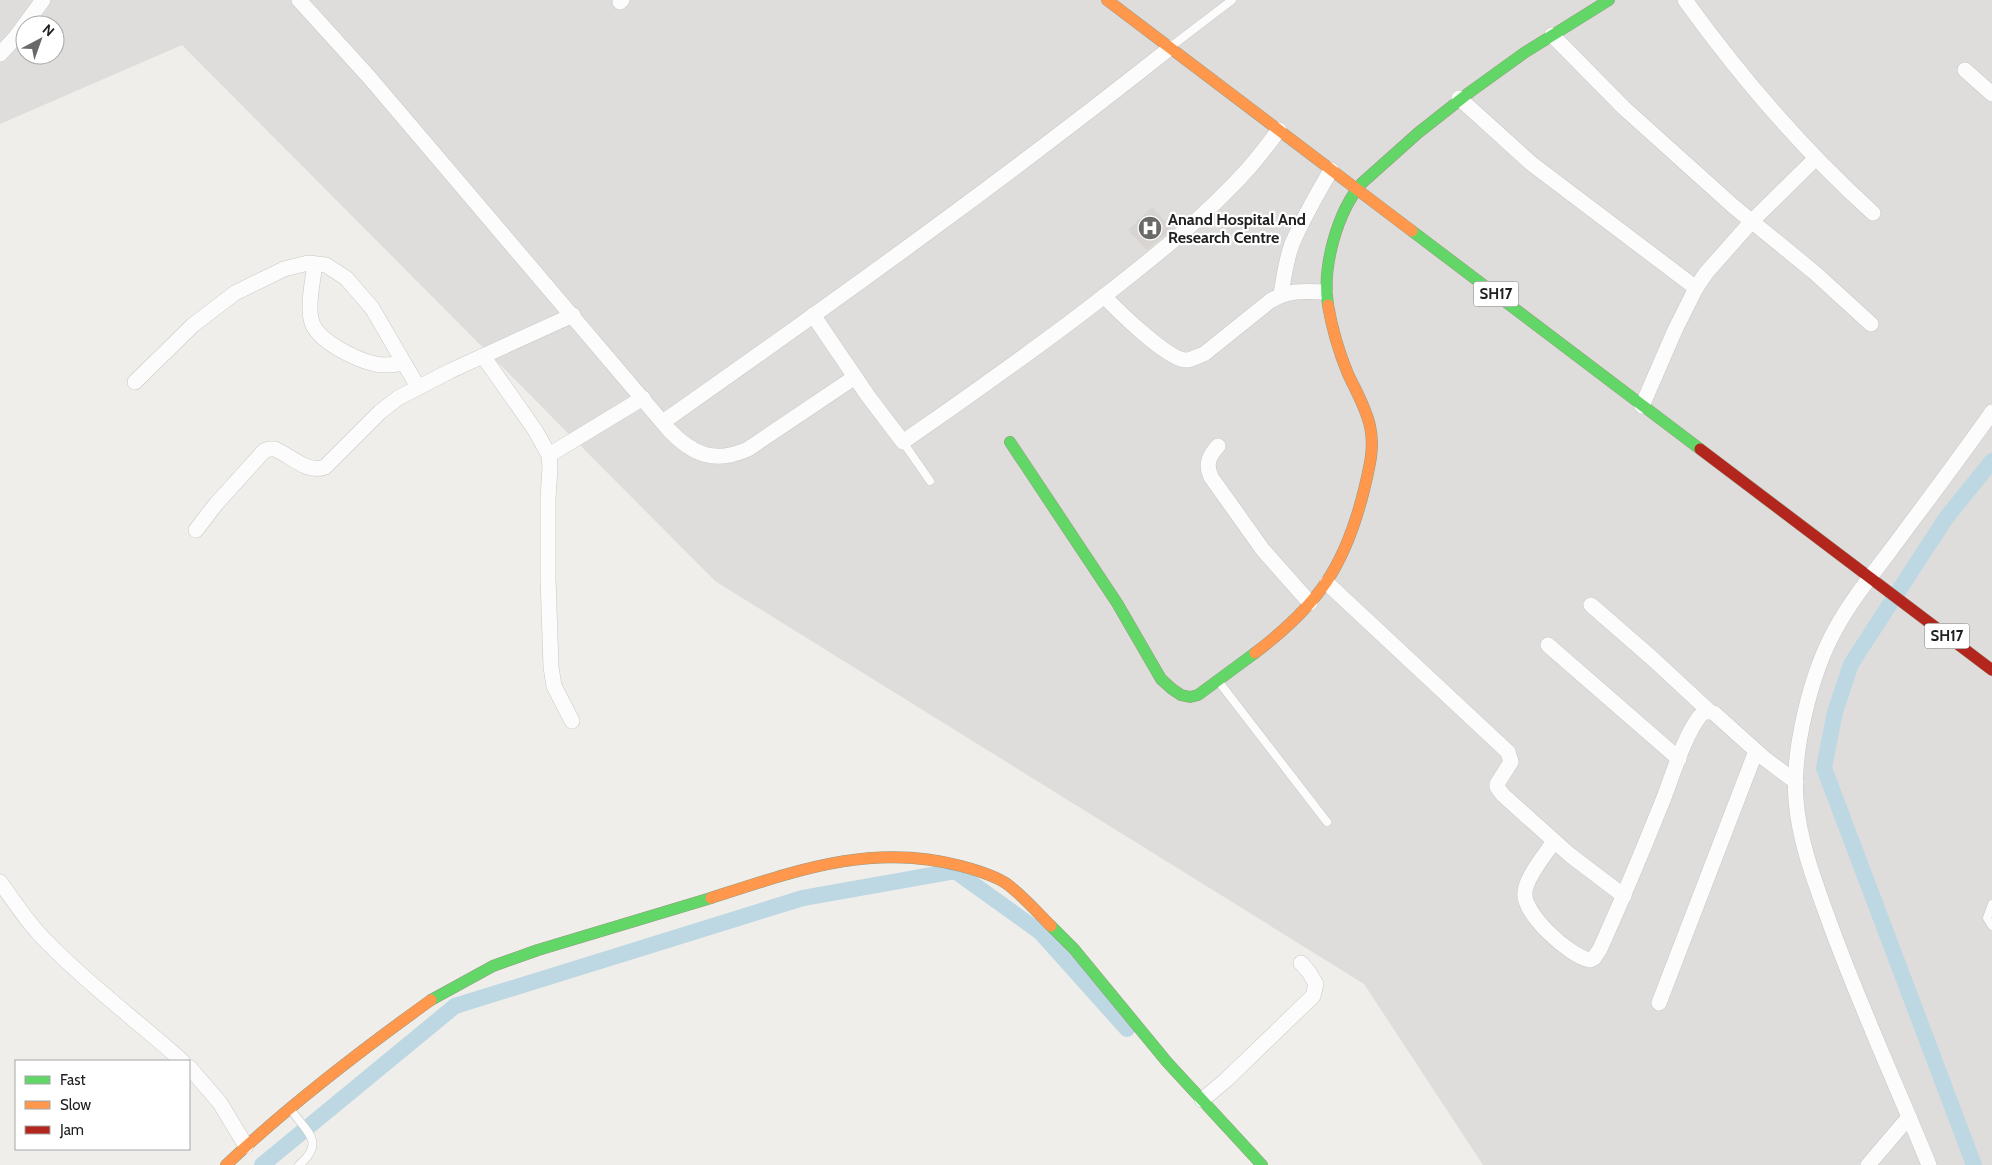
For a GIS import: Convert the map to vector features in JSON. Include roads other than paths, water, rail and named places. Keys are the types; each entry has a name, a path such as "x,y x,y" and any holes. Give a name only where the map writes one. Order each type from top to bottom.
{"street":[{"path":"0,54 15,38 43,0"},
{"path":"300,0 369,77 663,422 680,441 693,450 706,456 722,457 737,454 761,442 855,377"},
{"name":"SH17","path":"1107,0 1869,579 1992,670"},
{"path":"1010,442 1117,603 1161,679 1171,690 1181,696 1190,698 1202,693 1251,656 1297,617 1310,603 1327,583 1354,524 1372,450 1371,430 1334,335 1325,292 1327,260 1356,189 1418,132 1459,98 1552,35 1609,0"},
{"path":"1685,0 1754,91 1816,158 1874,213"},
{"path":"1552,35 1624,108 1871,324"},
{"path":"663,422 1010,172 1170,48"},
{"path":"1964,70 1992,94"},
{"path":"1459,98 1532,164 1696,288"},
{"path":"813,315 855,377 903,442 1009,368 1181,235 1250,168 1279,130"},
{"path":"1642,406 1675,330 1696,288 1752,221 1816,158"},
{"path":"1281,294 1285,268 1292,245 1305,215 1330,170"},
{"path":"134,382 193,326 235,293 284,269 308,263 326,265 346,278 372,308 418,387"},
{"path":"315,264 311,314 313,324 319,333 357,359 385,365 404,364"},
{"path":"1104,296 1121,314 1163,348 1184,360 1204,354 1281,294 1294,291 1325,292"},
{"path":"196,530 216,504 264,451 275,449 310,468 318,470 332,461 380,412 398,398 483,356 573,315"},
{"path":"483,356 543,443 549,455 548,568 551,667 554,686 572,721"},
{"path":"549,455 643,398"},
{"path":"1929,1165 1841,954 1812,872 1796,800 1799,746 1819,665 1835,628 1992,412"},
{"path":"1218,446 1211,454 1208,462 1208,470 1211,477 1263,550 1310,603"},
{"path":"1327,583 1508,752 1511,762 1499,779 1497,787 1504,795 1554,841 1624,896"},
{"path":"1592,606 1654,659 1708,711 1720,718 1756,751 1796,782"},
{"path":"1548,645 1679,759"},
{"path":"1554,841 1529,880 1524,891 1525,900 1542,925 1576,956 1590,960 1594,958 1600,949 1624,896 1679,759 1699,718 1708,711"},
{"path":"1659,1003 1756,751"},
{"path":"226,1165 290,1108 381,1036 432,1000 493,966 512,958 673,910 804,868 866,858 905,856 942,861 968,868 1006,884 1043,917 1074,949 1167,1062 1262,1165"},
{"path":"0,882 49,945 96,989 181,1060"},
{"path":"1202,1100 1226,1080 1314,996 1316,984 1309,972 1301,964"},
{"path":"190,1068 220,1103 246,1146"},
{"path":"1868,1165 1909,1117"}],"lane":[{"path":"1170,48 1232,0"},
{"path":"903,442 930,481"},
{"path":"1218,681 1327,822"},
{"path":"1992,904 1987,918 1992,926"},
{"path":"290,1108 309,1134 313,1149 310,1155 299,1165"}],"waterway":[{"path":"1974,1165 1824,768 1835,712 1851,664 1946,518 1992,461"},
{"path":"262,1165 455,1006 803,898 955,871 1040,932 1127,1029"}],"place":[{"name":"Anand Hospital And Research Centre","path":"1150,228"}]}
